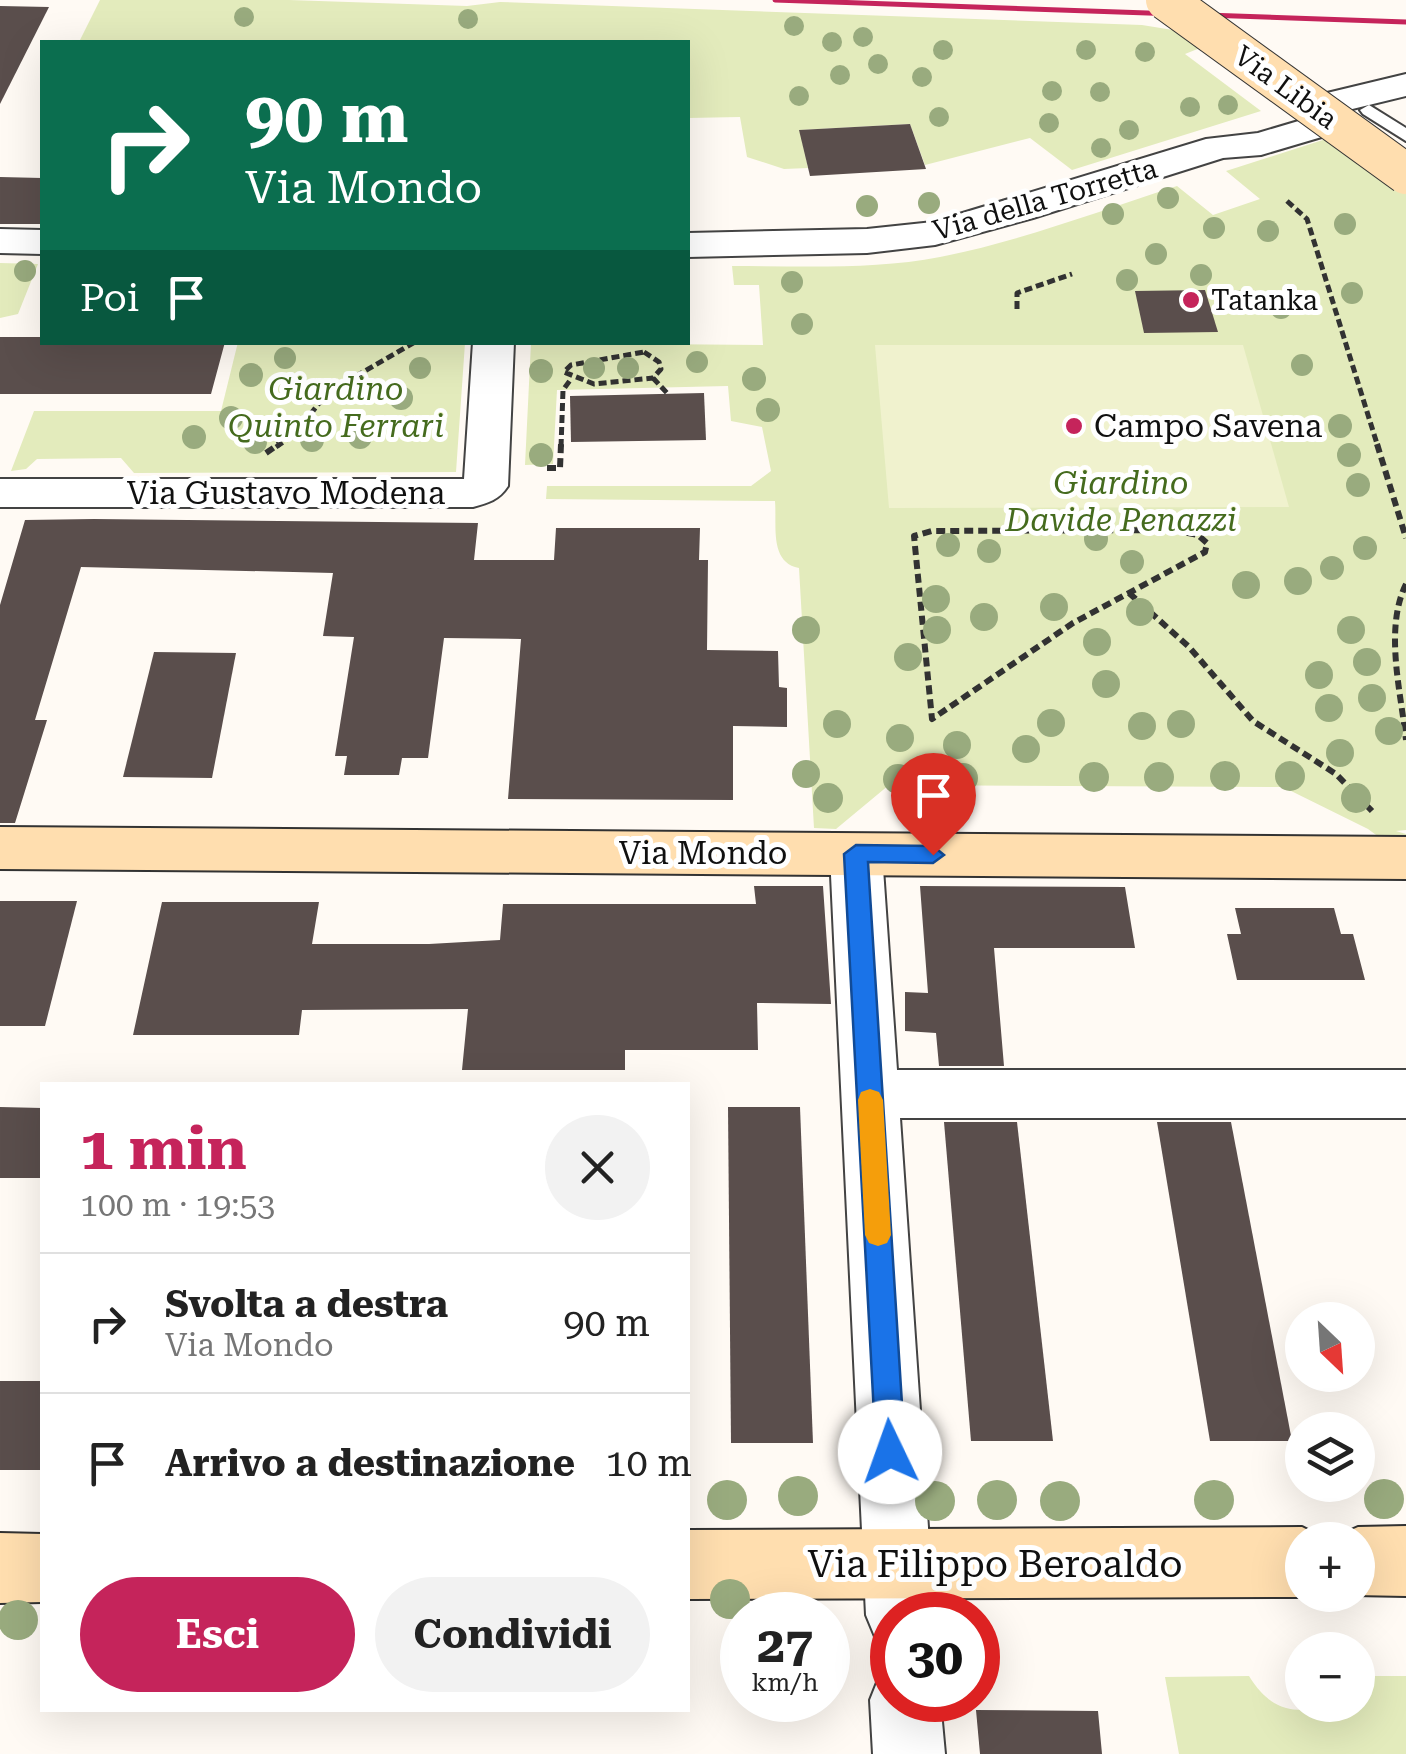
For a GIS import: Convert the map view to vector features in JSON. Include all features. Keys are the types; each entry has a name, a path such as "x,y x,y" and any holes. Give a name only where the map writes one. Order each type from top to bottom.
{"street":[{"name":"Via Libia","path":"1166,0 1406,174"},
{"path":"1355,108 1406,85"},
{"path":"1355,108 1406,94"},
{"name":"Via della Torretta","path":"690,245 866,241 935,233 1220,147 1261,144 1303,122"},
{"path":"0,242 40,242"},
{"name":"Via Gustavo Modena","path":"0,493 473,493 486,486 494,345"},
{"name":"Via Mondo","path":"0,848 1406,858"},
{"path":"856,854 899,1590"},
{"path":"895,1094 1406,1094"},
{"path":"1375,1562 1406,1561"},
{"name":"Via Filippo Beroaldo","path":"690,1566 899,1590 1285,1563"},
{"path":"0,1568 40,1568"},
{"path":"907,1722 909,1754"}],"lane":[{"name":"Via Libia","path":"1355,108 1406,136"}],"path":[{"path":"1287,201 1307,218 1406,538"},
{"path":"1017,309 1017,293 1072,274"},
{"path":"396,345 402,349"},
{"path":"262,456 296,434 321,398 409,345"},
{"path":"644,352 659,362 660,369 653,378 624,383 571,379 564,372 571,365 644,352"},
{"path":"653,378 668,394"},
{"path":"546,468 560,468 563,390 571,379"},
{"path":"1173,530 1190,532 1207,542 1206,552 1196,559 1129,592 1073,622 932,719 914,536 932,531 1173,530"},
{"path":"1406,584 1400,593 1397,629 1406,740"},
{"path":"1129,592 1189,647 1253,721 1336,774 1352,792"}],"green space":[{"path":"100,0 289,0 467,6 500,2 1142,25 1173,30 1205,46 1185,54 1261,111 1072,170 1030,138 925,165 910,124 800,130 808,168 784,169 747,157 740,117 690,118 690,40 80,40"},
{"name":"Giardino Davide Penazzi","path":"1329,138 1406,194 1406,830 1396,831 1406,834 1406,857 1368,829 1283,787 889,785 836,829 814,828 799,568 783,559 779,551 775,501 546,499 547,486 751,486 771,471 762,427 731,421 728,386 557,390 553,464 525,465 531,345 763,345 759,285 734,285 732,266 863,266 940,257 1030,234 1177,186 1213,215 1260,199 1226,171"},
{"path":"0,263 38,264 18,314 0,318"},
{"name":"Giardino Quinto Ferrari","path":"237,345 465,345 456,472 134,473 121,458 37,459 26,469 11,471 34,411 221,411"},
{"name":"Campo Savena","path":"875,345 1243,345 1289,507 889,508"},
{"path":"1249,1676 1261,1692 1285,1708 1285,1722 1375,1722 1375,1676 1406,1676 1406,1754 1179,1754 1165,1677"}],"building":[{"path":"0,6 49,7 0,104"},
{"path":"910,124 926,169 810,176 799,130"},
{"path":"0,177 40,178 40,224 0,224"},
{"path":"1205,290 1218,332 1144,333 1135,291"},
{"path":"0,337 40,337 40,345 224,345 211,394 0,394"},
{"path":"704,393 706,440 571,442 570,396"},
{"path":"25,520 478,523 474,560 554,560 556,528 700,528 699,560 708,560 707,650 778,651 779,687 787,688 787,727 733,726 733,800 508,799 521,639 444,638 428,758 402,758 399,775 344,775 347,756 335,756 354,637 323,636 333,573 81,567 35,720 47,720 15,823 0,823 0,605"},
{"path":"154,652 236,653 212,778 123,777"},
{"path":"754,886 823,886 831,1004 757,1003 758,1050 625,1050 625,1070 462,1070 468,1009 302,1010 299,1035 133,1035 162,902 319,902 312,944 429,944 500,940 503,904 756,904"},
{"path":"920,886 1125,887 1135,948 994,948 1004,1066 939,1066 936,1033 905,1031 905,992 928,993"},
{"path":"0,901 77,901 45,1026 0,1026"},
{"path":"1235,908 1334,908 1341,934 1353,934 1365,980 1237,980 1227,934 1241,934"},
{"path":"0,1107 40,1108 40,1178 0,1178"},
{"path":"728,1107 800,1107 813,1443 731,1443"},
{"path":"944,1122 1017,1122 1053,1441 971,1441"},
{"path":"1157,1122 1231,1122 1286,1412 1285,1441 1210,1441"},
{"path":"0,1381 40,1381 40,1470 0,1470"},
{"path":"1000,1710 1098,1711 1102,1754 980,1754 977,1722 1000,1722"}],"railway":[{"path":"775,0 1406,22"}],"slow traffic":[{"path":"870,1100 878,1235"}],"place":[{"name":"Tatanka","path":"1191,300"},
{"name":"Campo Savena","path":"1074,426"}],"route":[{"path":"890,1452 856,854 933,855"}]}
